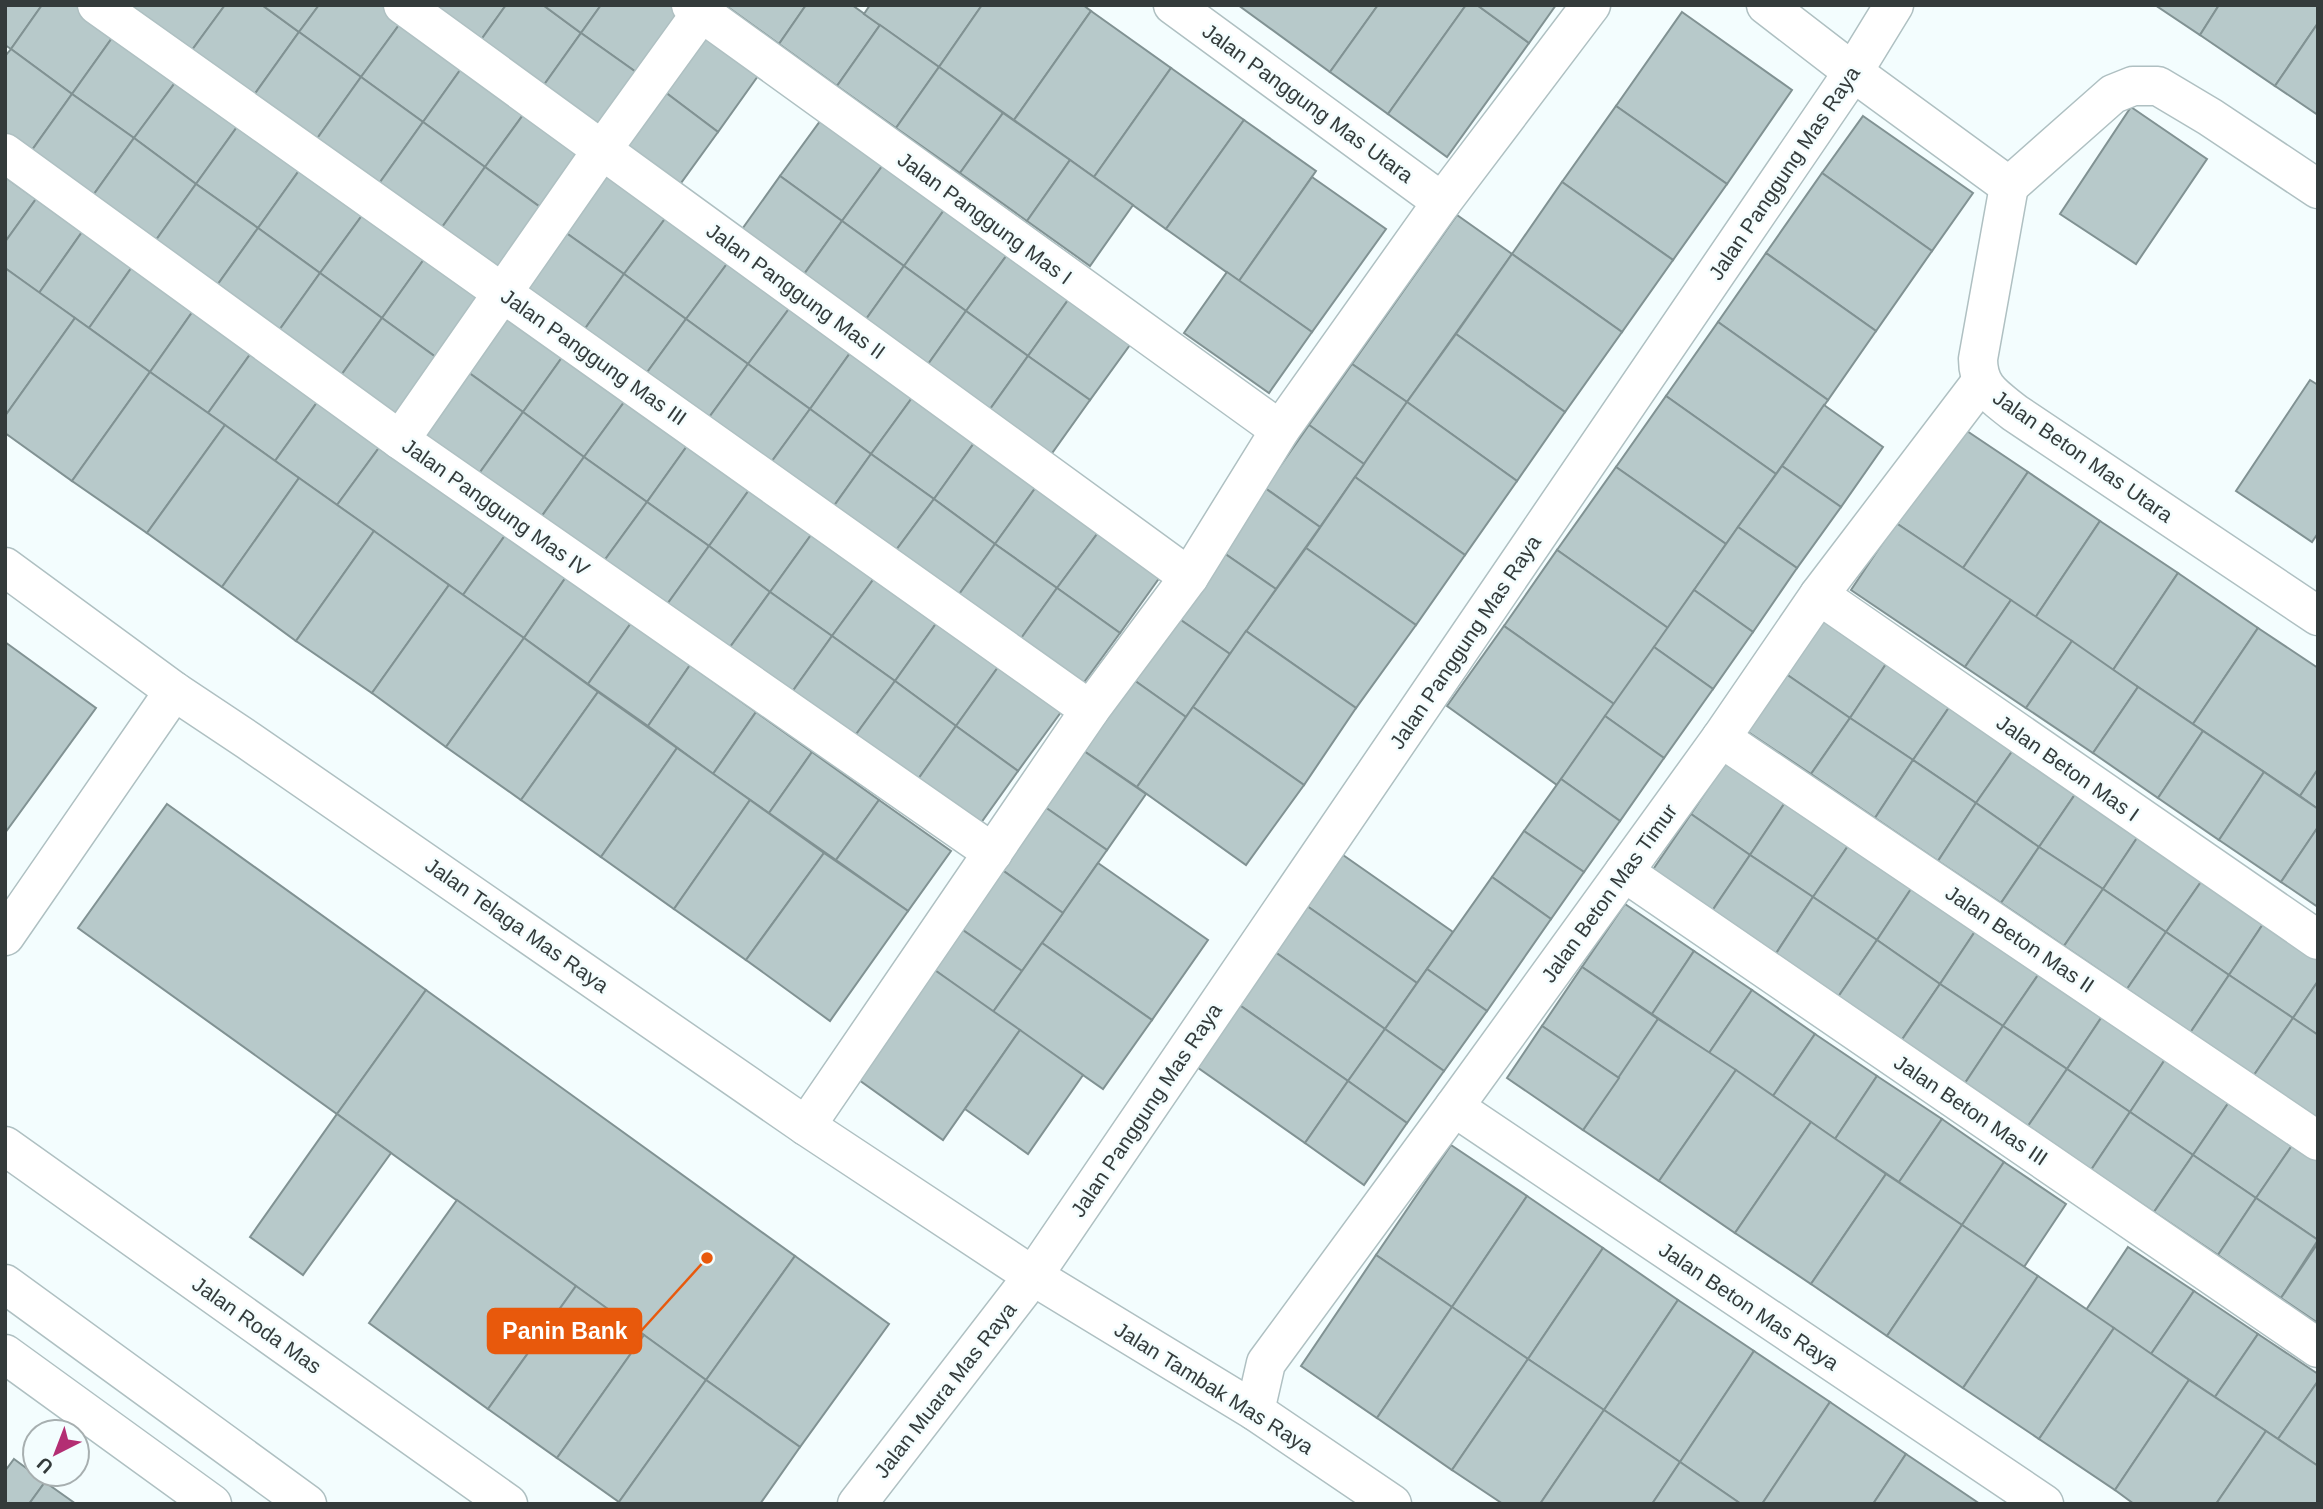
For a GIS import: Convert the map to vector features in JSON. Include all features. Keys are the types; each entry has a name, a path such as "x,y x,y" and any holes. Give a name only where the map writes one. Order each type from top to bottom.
{"street":[{"name":"Jalan Panggung Mas III","path":"97,5 1090,710"},
{"name":"Jalan Panggung Mas II","path":"403,5 1189,577"},
{"name":"Jalan Panggung Mas Utara","path":"1173,5 1442,202"},
{"path":"807,1126 1090,710 1189,577 1280,430 1442,202 1591,5"},
{"path":"1766,5 2009,186 2113,94 2133,86 2158,86 2318,189"},
{"name":"Jalan Panggung Mas Raya","path":"1033,1276 1853,72 1894,5"},
{"path":"400,440 602,150 696,9"},
{"name":"Jalan Panggung Mas I","path":"696,9 1280,430"},
{"name":"Jalan Panggung Mas IV","path":"5,153 400,440 993,853"},
{"name":"Jalan Beton Mas Utara","path":"2009,186 1978,359 1981,382 2015,413 2318,616"},
{"name":"Jalan Beton Mas Timur","path":"1255,1411 1266,1363 1721,738 1819,595 1981,382"},
{"name":"Jalan Telaga Mas Raya","path":"5,567 174,691 807,1126 1033,1276"},
{"name":"Jalan Beton Mas I","path":"1819,595 2318,940"},
{"path":"5,936 174,691"},
{"name":"Jalan Beton Mas II","path":"1721,738 2318,1141"},
{"name":"Jalan Beton Mas III","path":"1624,872 2318,1348"},
{"name":"Jalan Beton Mas Raya","path":"1454,1107 2044,1504"},
{"name":"Jalan Roda Mas","path":"5,1146 508,1504"},
{"name":"Jalan Tambak Mas Raya","path":"1033,1276 1255,1411 1392,1504"},
{"name":"Jalan Muara Mas Raya","path":"858,1504 1033,1276"},
{"path":"5,1284 307,1504"},
{"path":"5,1354 212,1504"}],"building":[{"path":"5,5 42,5 11,49 5,45"},
{"path":"42,5 82,5 117,31 72,94 11,49"},
{"path":"130,5 225,5 192,50"},
{"path":"225,5 262,5 299,32 254,95 192,50"},
{"path":"262,5 319,5 299,32"},
{"path":"319,5 395,5 407,14 361,77 299,32"},
{"path":"412,5 506,5 473,51"},
{"path":"506,5 543,5 581,33 536,96 473,51"},
{"path":"543,5 601,5 581,33"},
{"path":"601,5 675,5 689,15 643,77 581,33"},
{"path":"725,5 806,5 779,44"},
{"path":"806,5 852,5 880,25 837,86 779,44"},
{"path":"870,5 982,5 939,67 864,14"},
{"path":"982,5 1083,5 1091,11 1014,120 939,67"},
{"path":"1238,5 1378,5 1330,72"},
{"path":"1378,5 1466,5 1388,114 1330,72"},
{"path":"1466,5 1477,5 1529,43 1447,157 1388,114"},
{"path":"1477,5 1556,5 1529,43"},
{"path":"2155,5 2219,5 2200,35"},
{"path":"2219,5 2318,5 2318,23 2275,86 2200,35"},
{"path":"1091,11 1171,68 1094,177 1014,120"},
{"path":"1682,12 1792,90 1727,184 1616,106"},
{"path":"407,14 468,59 423,122 361,77"},
{"path":"702,23 763,69 718,132 657,86"},
{"path":"2318,23 2318,115 2275,86"},
{"path":"880,25 939,67 896,128 837,86"},
{"path":"117,31 180,76 134,138 72,94"},
{"path":"299,32 361,77 316,140 254,95"},
{"path":"581,33 643,77 598,140 536,96"},
{"path":"11,49 72,94 27,157 5,141 5,56"},
{"path":"468,59 531,104 485,167 423,122"},
{"path":"939,67 1003,113 960,173 896,128"},
{"path":"1171,68 1244,120 1166,229 1094,177"},
{"path":"180,76 242,120 196,184 134,138"},
{"path":"361,77 423,122 378,185 316,140"},
{"path":"657,86 718,132 673,194 611,150"},
{"path":"72,94 134,138 89,201 27,157"},
{"path":"531,104 592,149 547,212 485,167"},
{"path":"1616,106 1727,184 1673,260 1562,182"},
{"path":"2131,107 2207,159 2136,264 2060,214"},
{"path":"826,113 888,158 842,221 780,176"},
{"path":"1003,113 1070,160 1027,221 960,173"},
{"path":"1863,116 1973,193 1932,251 1822,173"},
{"path":"242,120 303,165 258,228 196,184"},
{"path":"1244,120 1316,171 1239,281 1166,229"},
{"path":"423,122 485,167 440,230 378,185"},
{"path":"134,138 196,184 151,247 89,201"},
{"path":"888,158 949,203 904,266 842,221"},
{"path":"1070,160 1133,205 1090,266 1027,221"},
{"path":"303,165 366,210 320,273 258,228"},
{"path":"485,167 547,212 502,275 440,230"},
{"path":"608,167 670,212 624,274 562,230"},
{"path":"1822,173 1932,251 1876,331 1766,253"},
{"path":"780,176 842,221 797,284 735,239"},
{"path":"5,177 36,199 5,242"},
{"path":"1312,177 1386,229 1312,332 1239,281"},
{"path":"1562,182 1673,260 1622,332 1512,254"},
{"path":"196,184 258,228 213,291 151,247"},
{"path":"36,199 82,232 39,293 5,268 5,242"},
{"path":"949,203 1012,248 966,311 904,266"},
{"path":"366,210 427,255 382,318 320,273"},
{"path":"670,212 732,257 686,319 624,274"},
{"path":"1457,215 1512,254 1407,402 1352,364"},
{"path":"842,221 904,266 859,329 797,284"},
{"path":"258,228 320,273 275,336 213,291"},
{"path":"562,230 624,274 579,337 517,292"},
{"path":"82,232 132,267 89,328 39,293"},
{"path":"1012,248 1073,293 1028,356 966,311"},
{"path":"1766,253 1876,331 1828,400 1718,322"},
{"path":"1512,254 1622,332 1565,412 1456,334"},
{"path":"427,255 489,300 444,363 382,318"},
{"path":"732,257 794,302 748,364 686,319"},
{"path":"904,266 966,311 921,374 859,329"},
{"path":"132,267 193,311 150,372 89,328"},
{"path":"5,268 75,318 5,416"},
{"path":"1227,272 1312,332 1269,393 1184,333"},
{"path":"320,273 382,318 337,381 275,336"},
{"path":"624,274 686,319 640,382 579,337"},
{"path":"1073,293 1135,338 1090,400 1028,356"},
{"path":"794,302 855,346 810,409 748,364"},
{"path":"506,304 568,349 523,412 461,367"},
{"path":"193,311 251,353 208,413 150,372"},
{"path":"966,311 1028,356 983,419 921,374"},
{"path":"75,318 150,372 72,481 5,433 5,416"},
{"path":"382,318 444,363 399,426 337,381"},
{"path":"686,319 748,364 702,427 640,382"},
{"path":"1718,322 1828,400 1776,474 1666,396"},
{"path":"1456,334 1565,412 1517,481 1407,402"},
{"path":"855,346 917,391 871,454 810,409"},
{"path":"568,349 630,394 584,457 523,412"},
{"path":"251,353 318,401 275,461 208,413"},
{"path":"1028,356 1090,400 1045,463 983,419"},
{"path":"748,364 810,409 764,472 702,427"},
{"path":"1352,364 1407,402 1364,464 1309,425"},
{"path":"461,367 523,412 478,475 415,430"},
{"path":"150,372 225,425 147,533 72,481"},
{"path":"2310,380 2318,385 2318,533 2312,542 2236,491"},
{"path":"917,391 979,436 934,499 871,454"},
{"path":"630,394 692,439 647,502 584,457"},
{"path":"1666,396 1776,474 1726,544 1616,467"},
{"path":"318,401 381,445 337,505 275,461"},
{"path":"1407,402 1517,481 1465,555 1355,477"},
{"path":"1824,405 1883,447 1841,507 1782,466"},
{"path":"810,409 871,454 826,517 764,472"},
{"path":"523,412 584,457 539,520 478,475"},
{"path":"225,425 299,478 222,587 147,533"},
{"path":"1309,425 1364,464 1320,527 1265,488"},
{"path":"1961,427 2028,472 1963,568 1896,523"},
{"path":"979,436 1041,480 995,544 934,499"},
{"path":"692,439 754,483 709,546 647,502"},
{"path":"381,445 506,534 463,595 337,505"},
{"path":"871,454 934,499 888,561 826,517"},
{"path":"584,457 647,502 601,565 539,520"},
{"path":"1782,466 1841,507 1797,568 1738,527"},
{"path":"1616,467 1726,544 1668,628 1557,550"},
{"path":"2028,472 2100,521 2035,618 1963,568"},
{"path":"1355,477 1465,555 1416,625 1306,548"},
{"path":"299,478 374,531 296,641 222,587"},
{"path":"1041,480 1103,526 1057,588 995,544"},
{"path":"754,483 816,528 770,592 709,546"},
{"path":"1265,488 1320,527 1276,589 1221,551"},
{"path":"934,499 995,544 950,607 888,561"},
{"path":"647,502 709,546 663,610 601,565"},
{"path":"2100,521 2178,573 2113,670 2035,618"},
{"path":"1896,523 2011,600 1965,667 1851,590"},
{"path":"1103,526 1165,570 1120,633 1057,588"},
{"path":"1738,527 1797,568 1753,632 1694,590"},
{"path":"816,528 878,573 832,636 770,592"},
{"path":"374,531 449,585 372,693 296,641"},
{"path":"506,534 566,577 524,638 463,595"},
{"path":"995,544 1057,588 1012,651 950,607"},
{"path":"709,546 770,592 725,654 663,610"},
{"path":"1306,548 1416,625 1356,708 1246,631"},
{"path":"1557,550 1668,628 1614,704 1504,626"},
{"path":"1221,551 1276,589 1230,654 1175,616"},
{"path":"878,573 940,618 895,681 832,636"},
{"path":"2178,573 2258,628 2193,724 2113,670"},
{"path":"566,577 631,623 588,684 524,638"},
{"path":"449,585 524,638 446,747 372,693"},
{"path":"1057,588 1120,633 1074,696 1012,651"},
{"path":"1694,590 1753,632 1713,689 1654,647"},
{"path":"770,592 832,636 787,699 725,654"},
{"path":"2011,600 2072,641 2026,708 1965,667"},
{"path":"1175,616 1230,654 1186,717 1131,678"},
{"path":"940,618 1001,663 956,726 895,681"},
{"path":"1823,621 1886,664 1850,718 1786,674"},
{"path":"631,623 690,665 648,726 588,684"},
{"path":"1504,626 1614,704 1557,785 1447,706"},
{"path":"2258,628 2318,668 2318,769 2300,796 2193,724"},
{"path":"1246,631 1356,708 1304,785 1193,707"},
{"path":"832,636 895,681 849,744 787,699"},
{"path":"524,638 598,692 521,800 446,747"},
{"path":"2072,641 2138,687 2093,753 2026,708"},
{"path":"5,642 96,708 5,833"},
{"path":"1654,647 1713,689 1664,758 1605,716"},
{"path":"1001,663 1064,708 1018,771 956,726"},
{"path":"1886,664 1950,706 1913,760 1850,718"},
{"path":"690,665 756,712 713,774 648,726"},
{"path":"1786,674 1850,718 1811,774 1748,732"},
{"path":"1131,678 1186,717 1137,787 1081,749"},
{"path":"895,681 956,726 911,789 849,744"},
{"path":"2138,687 2203,731 2158,798 2093,753"},
{"path":"598,692 677,748 601,857 521,800"},
{"path":"1950,706 2013,750 1976,803 1913,760"},
{"path":"1193,707 1304,785 1246,865 1137,787"},
{"path":"756,712 812,752 769,813 713,774"},
{"path":"1605,716 1664,758 1620,821 1561,779"},
{"path":"1850,718 1913,760 1875,818 1811,774"},
{"path":"956,726 1018,771 973,834 911,789"},
{"path":"2203,731 2264,772 2219,840 2158,798"},
{"path":"677,748 750,800 674,909 601,857"},
{"path":"1081,749 1146,794 1107,850 1042,805"},
{"path":"2013,750 2076,793 2039,847 1976,803"},
{"path":"812,752 879,800 836,860 769,813"},
{"path":"1727,760 1786,801 1750,855 1691,814"},
{"path":"1913,760 1976,803 1938,861 1875,818"},
{"path":"2318,769 2318,809 2300,796"},
{"path":"2264,772 2318,809 2318,827 2281,882 2219,840"},
{"path":"1561,779 1620,821 1584,872 1524,831"},
{"path":"2076,793 2139,835 2103,889 2039,847"},
{"path":"750,800 824,853 746,960 674,909"},
{"path":"879,800 951,851 908,911 836,860"},
{"path":"1786,801 1850,843 1813,897 1750,855"},
{"path":"1976,803 2039,847 2001,903 1938,861"},
{"path":"167,804 426,990 337,1114 78,928"},
{"path":"1042,805 1107,850 1063,913 998,867"},
{"path":"1691,814 1750,855 1712,911 1652,871"},
{"path":"2318,827 2318,907 2281,882"},
{"path":"1524,831 1584,872 1551,919 1492,877"},
{"path":"2139,835 2203,879 2166,932 2103,889"},
{"path":"1850,843 1913,886 1877,940 1813,897"},
{"path":"2039,847 2103,889 2064,946 2001,903"},
{"path":"824,853 908,911 830,1021 746,960"},
{"path":"1343,855 1453,932 1417,983 1307,906"},
{"path":"1750,855 1813,897 1775,955 1712,911"},
{"path":"1098,863 1208,940 1152,1020 1042,943"},
{"path":"998,867 1063,913 1022,971 957,926"},
{"path":"1492,877 1551,919 1487,1011 1427,969"},
{"path":"2203,879 2265,921 2229,975 2166,932"},
{"path":"1913,886 1976,930 1940,984 1877,940"},
{"path":"2103,889 2166,932 2127,989 2064,946"},
{"path":"1813,897 1877,940 1838,997 1775,955"},
{"path":"1625,904 1694,951 1652,1014 1582,967"},
{"path":"1307,906 1417,983 1385,1029 1275,952"},
{"path":"2265,921 2318,956 2318,981 2293,1018 2229,975"},
{"path":"957,926 1022,971 993,1012 929,966"},
{"path":"1976,930 2040,972 2003,1026 1940,984"},
{"path":"2166,932 2229,975 2190,1033 2127,989"},
{"path":"1877,940 1940,984 1901,1041 1838,997"},
{"path":"1042,943 1152,1020 1103,1089 993,1012"},
{"path":"1694,951 1752,990 1709,1053 1652,1014"},
{"path":"1275,952 1385,1029 1348,1081 1238,1004"},
{"path":"929,966 1020,1030 943,1140 852,1075"},
{"path":"1582,967 1658,1019 1619,1078 1542,1026"},
{"path":"1427,969 1487,1011 1444,1071 1385,1029"},
{"path":"2040,972 2103,1015 2067,1069 2003,1026"},
{"path":"2229,975 2293,1018 2254,1075 2190,1033"},
{"path":"2318,981 2318,1035 2293,1018"},
{"path":"1940,984 2003,1026 1965,1083 1901,1041"},
{"path":"426,990 795,1256 706,1380 337,1114"},
{"path":"1752,990 1815,1034 1773,1096 1709,1053"},
{"path":"1238,1004 1348,1081 1305,1143 1194,1065"},
{"path":"2103,1015 2166,1058 2130,1112 2067,1069"},
{"path":"2293,1018 2318,1035 2317,1118 2254,1075"},
{"path":"1658,1019 1736,1070 1659,1181 1583,1130"},
{"path":"1542,1026 1619,1078 1583,1130 1507,1078"},
{"path":"2003,1026 2067,1069 2028,1126 1965,1083"},
{"path":"1385,1029 1444,1071 1407,1123 1348,1081"},
{"path":"1020,1030 1083,1075 1028,1154 965,1109"},
{"path":"1815,1034 1877,1076 1835,1139 1773,1096"},
{"path":"2166,1058 2229,1102 2193,1155 2130,1112"},
{"path":"2067,1069 2130,1112 2091,1170 2028,1126"},
{"path":"1736,1070 1811,1122 1735,1233 1659,1181"},
{"path":"1877,1076 1942,1119 1899,1182 1835,1139"},
{"path":"1348,1081 1407,1123 1364,1185 1305,1143"},
{"path":"2229,1102 2293,1144 2256,1198 2193,1155"},
{"path":"2130,1112 2193,1155 2154,1212 2091,1170"},
{"path":"337,1114 391,1153 303,1275 250,1237"},
{"path":"1942,1119 2004,1162 1962,1225 1899,1182"},
{"path":"1811,1122 1886,1174 1811,1284 1735,1233"},
{"path":"2293,1144 2318,1161 2318,1240 2256,1198"},
{"path":"1451,1145 1527,1196 1452,1307 1376,1255"},
{"path":"2193,1155 2256,1198 2218,1255 2154,1212"},
{"path":"2004,1162 2066,1204 2024,1267 1962,1225"},
{"path":"1886,1174 1962,1225 1887,1336 1811,1284"},
{"path":"1527,1196 1603,1248 1528,1359 1452,1307"},
{"path":"2256,1198 2318,1240 2281,1298 2218,1255"},
{"path":"457,1200 576,1286 488,1409 369,1323"},
{"path":"1962,1225 2038,1276 1963,1388 1887,1336"},
{"path":"2318,1243 2318,1323 2281,1298"},
{"path":"2128,1247 2194,1291 2151,1354 2086,1310"},
{"path":"1603,1248 1678,1300 1604,1410 1528,1359"},
{"path":"1376,1255 1452,1307 1377,1418 1301,1366"},
{"path":"795,1256 889,1324 800,1447 706,1380"},
{"path":"2038,1276 2114,1328 2039,1439 1963,1388"},
{"path":"576,1286 644,1335 557,1458 488,1409"},
{"path":"2194,1291 2258,1334 2215,1397 2151,1354"},
{"path":"1678,1300 1754,1351 1680,1462 1604,1410"},
{"path":"1452,1307 1528,1359 1452,1470 1377,1418"},
{"path":"2114,1328 2189,1380 2115,1490 2039,1439"},
{"path":"2258,1334 2318,1374 2318,1381 2278,1439 2215,1397"},
{"path":"644,1335 706,1380 619,1502 557,1458"},
{"path":"1754,1351 1830,1402 1762,1504 1741,1504 1680,1462"},
{"path":"1528,1359 1604,1410 1540,1504 1503,1504 1452,1470"},
{"path":"706,1380 800,1447 760,1504 621,1504 619,1502"},
{"path":"2189,1380 2266,1431 2216,1504 2134,1504 2115,1490"},
{"path":"2318,1381 2318,1466 2278,1439"},
{"path":"1830,1402 1906,1454 1873,1504 1762,1504"},
{"path":"1604,1410 1680,1462 1652,1504 1540,1504"},
{"path":"2266,1431 2318,1466 2318,1504 2216,1504"},
{"path":"1906,1454 1980,1504 1873,1504"},
{"path":"14,1459 21,1464 21,1488 41,1488 29,1504 5,1504 5,1471"},
{"path":"1680,1462 1741,1504 1652,1504"},
{"path":"41,1488 53,1488 76,1504 29,1504"}],"place":[{"name":"Panin Bank","path":"707,1258"}]}
